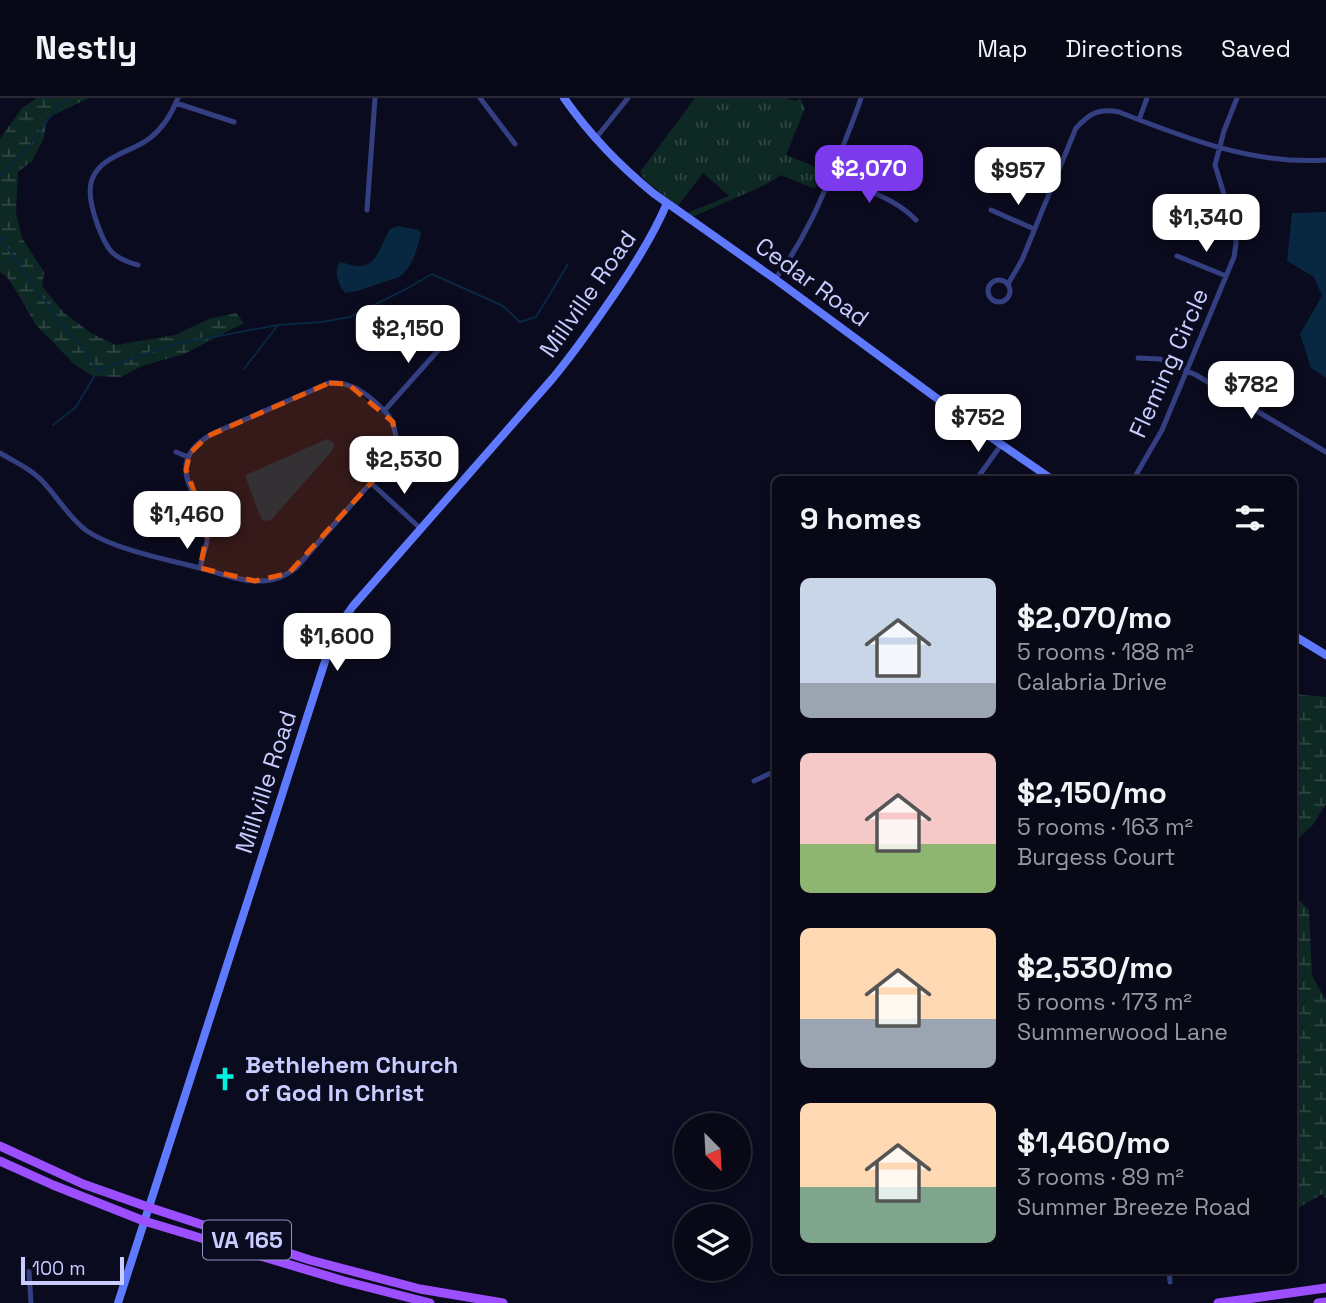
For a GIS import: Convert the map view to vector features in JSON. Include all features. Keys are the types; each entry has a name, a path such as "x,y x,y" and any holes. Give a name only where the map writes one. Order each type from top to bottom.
{"main road":[{"name":"VA 165","path":"0,1146 83,1184 310,1260 420,1289 503,1303"},
{"name":"VA 165","path":"0,1161 144,1221 344,1282 430,1303"},
{"path":"1218,1303 1326,1288"},
{"path":"1318,1303 1326,1302"}],"street":[{"path":"367,210 375,98"},
{"path":"480,98 515,144"},
{"name":"Cedar Road","path":"564,98 596,138 638,181 1047,476"},
{"path":"596,138 628,98"},
{"path":"775,278 802,239 831,177 861,98"},
{"path":"1139,120 1147,98"},
{"name":"Fleming Circle","path":"1135,476 1162,430 1234,257 1236,233 1216,171 1215,159 1237,98"},
{"path":"138,265 122,260 108,250 90,196 90,184 98,169 158,131 177,100 234,122"},
{"path":"1008,284 1002,280 992,283 988,289 992,299 999,302 1006,300 1010,291 1008,284 1022,260 1076,128 1095,113 1107,110 1119,112 1191,140 1247,155 1286,160 1326,160"},
{"path":"831,177 871,192 907,210 916,220"},
{"name":"Millville Road","path":"118,1303 329,649 340,624 578,347 646,248 667,203"},
{"path":"991,211 1034,229"},
{"path":"1177,256 1226,276"},
{"path":"384,411 451,336"},
{"path":"1138,358 1160,359 1187,370 1326,452"},
{"path":"0,453 37,476 71,517 90,533 104,540 200,568 263,581 280,578 304,559 389,462 397,438 389,416 356,387 338,382 329,383 208,436 195,445 188,457 186,470 189,486 208,528 200,568"},
{"path":"979,476 1001,445"},
{"path":"176,452 188,457"},
{"path":"371,483 420,528"},
{"path":"1297,637 1326,655"},
{"path":"754,781 772,773"},
{"path":"29,1271 32,1303"},
{"path":"1169,1274 1170,1282"}],"highlighted area":[{"path":"329,383 348,384 393,422 396,447 380,473 289,573 255,581 200,568 208,528 186,470 190,453 208,436"}],"green space":[{"path":"37,98 89,98 47,118 44,138 32,161 18,172 16,212 22,238 44,272 42,286 63,312 91,333 116,345 175,335 209,319 236,313 244,323 184,354 142,366 121,377 93,376 75,365 35,324 7,277 0,272 0,139 22,108"},
{"path":"695,98 786,98 796,101 800,98 805,108 786,155 821,169 815,189 781,175 765,185 692,217 687,213 729,196 703,173 678,206 645,180 640,172"},
{"path":"1297,694 1326,697 1326,804 1312,826 1297,839 1297,775 1300,771 1297,764"},
{"path":"1297,898 1309,910 1312,976 1326,1000 1326,1198 1322,1194 1297,1209"}],"water":[{"path":"1326,212 1326,378 1311,368 1300,334 1322,296 1314,277 1287,261 1292,213"},
{"path":"398,226 419,230 421,234 413,258 404,273 399,277 345,293 337,278 340,262 358,266 370,263 390,229"},
{"path":"327,439 334,443 332,451 271,520 263,521 246,475"}],"waterway":[{"path":"0,177 30,145 58,106 70,98"},
{"path":"0,237 39,294 98,369"},
{"path":"53,425 76,407 98,370 175,344 278,325 350,317 432,274 503,306 520,322 536,317 568,264"},
{"path":"244,369 278,325"}],"place":[{"name":"Bethlehem Church of God In Christ","path":"225,1079"}]}
